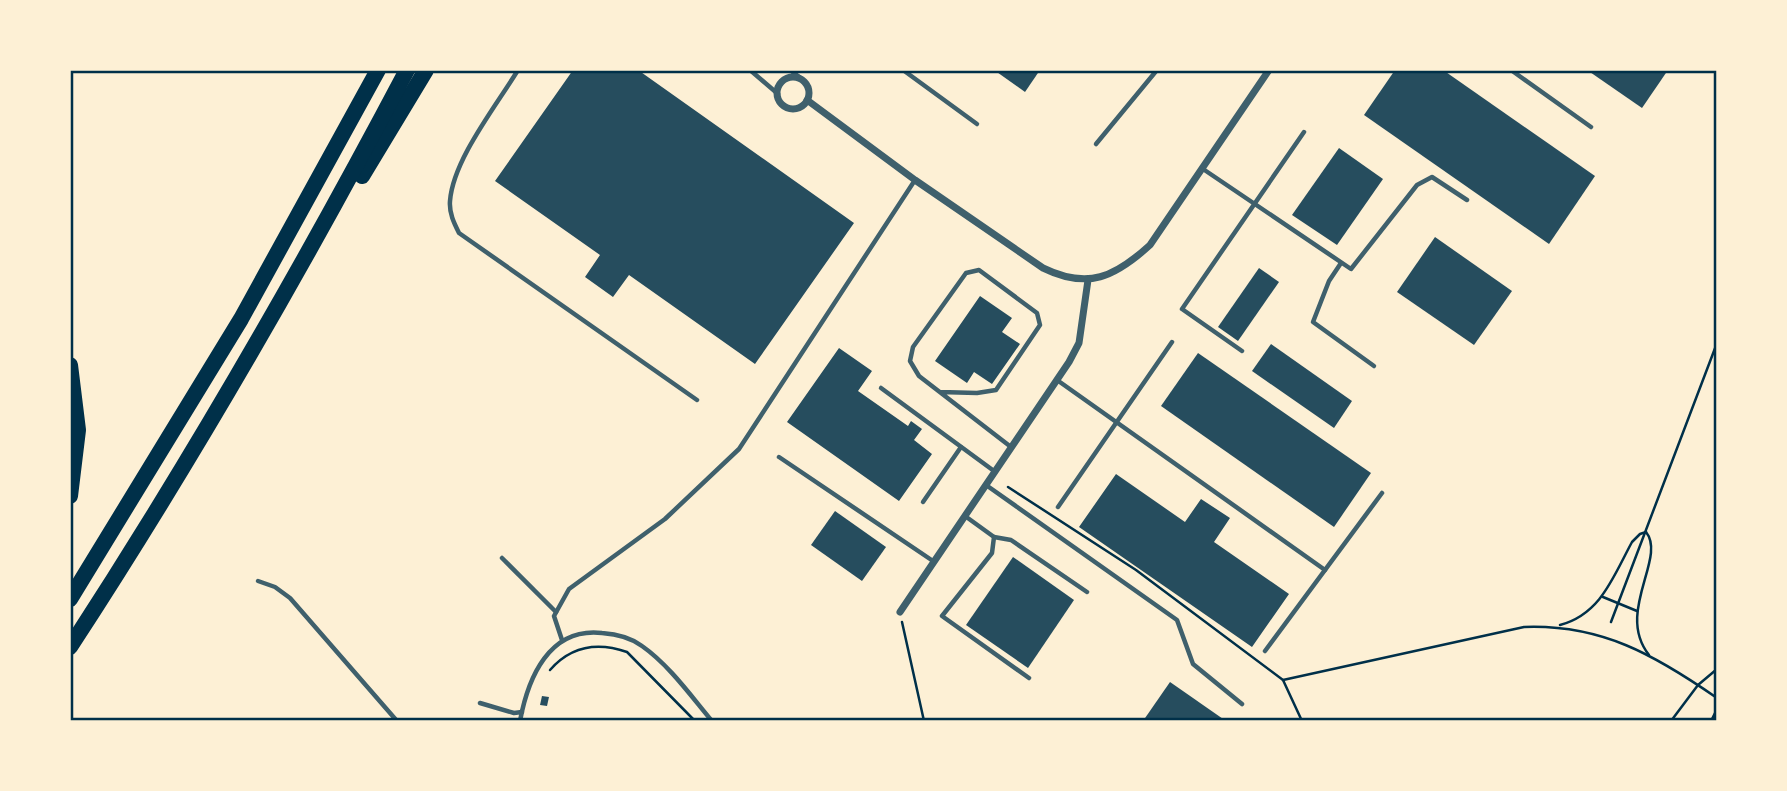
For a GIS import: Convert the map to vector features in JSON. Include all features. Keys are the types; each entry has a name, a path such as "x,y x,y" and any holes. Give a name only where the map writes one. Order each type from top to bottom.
{"highway":[{"path":"70,599 241,319 378,70"},
{"path":"224,398 343,191 407,70"},
{"path":"70,647 426,70"},
{"path":"70,365 78,430 70,496"}],"street":[{"path":"807,100 915,180 1044,268 1065,279 1087,280 1131,263 1150,245 1269,70"},
{"path":"788,78 802,79 808,88 807,100 799,107 788,108 780,102 778,94 779,86 788,78"},
{"path":"900,612 1057,380 1079,343 1087,280"}],"lane":[{"path":"518,70 462,162 452,187 449,203 459,233 697,400"},
{"path":"750,70 778,94"},
{"path":"790,70 802,79"},
{"path":"903,70 977,124"},
{"path":"1096,144 1157,70"},
{"path":"1511,70 1591,127"},
{"path":"1242,351 1182,309 1304,132"},
{"path":"1202,168 1351,269 1417,185 1432,177 1466,200"},
{"path":"562,640 554,624 556,612 569,589 665,519 738,449 915,180"},
{"path":"1341,263 1329,281 1313,322 1374,366"},
{"path":"940,392 977,393 996,390 1040,325 1037,313 979,270 966,273 913,347 912,367 940,392 1011,448"},
{"path":"1058,507 1172,342"},
{"path":"1057,380 1325,570"},
{"path":"881,388 993,474"},
{"path":"923,502 961,447"},
{"path":"779,457 934,562"},
{"path":"986,485 1177,620 1193,664 1242,704"},
{"path":"1265,651 1382,493"},
{"path":"965,516 994,537 1011,540 1087,592"},
{"path":"994,537 992,553 942,617 1029,678"},
{"path":"502,558 556,612"},
{"path":"258,580 275,587 290,598 397,721"},
{"path":"520,721 536,670 562,640 593,632 626,637 643,647 712,721"},
{"path":"481,703 513,713 522,712"}],"path":[{"path":"1611,622 1717,343"},
{"path":"993,474 1136,570 1283,680 1302,721"},
{"path":"1556,626 1588,614 1603,597 1632,542 1646,532"},
{"path":"1646,532 1651,538 1652,548 1637,611 1637,632 1650,656"},
{"path":"1603,597 1637,611"},
{"path":"900,612 924,721"},
{"path":"1283,680 1472,637 1524,627 1556,626 1622,641 1717,698"},
{"path":"547,673 570,652 612,647 639,661 695,721"},
{"path":"1671,721 1698,685 1717,669"},
{"path":"1711,721 1717,709"}],"building":[{"path":"573,70 638,70 854,223 755,364 629,275 613,297 585,277 600,255 495,181"},
{"path":"994,70 1040,70 1025,92"},
{"path":"1395,70 1443,70 1595,176 1549,244 1364,115"},
{"path":"1587,70 1668,70 1642,108"},
{"path":"1339,148 1383,179 1337,245 1292,215"},
{"path":"1435,237 1512,291 1474,345 1397,292"},
{"path":"1259,268 1279,282 1238,341 1218,327"},
{"path":"980,296 1012,318 1002,332 1020,344 992,384 974,372 967,383 935,361"},
{"path":"1271,344 1352,401 1334,428 1252,371"},
{"path":"839,348 872,371 858,391 908,426 911,421 922,429 914,440 932,454 899,501 787,422"},
{"path":"1198,353 1371,473 1334,527 1161,406"},
{"path":"1116,474 1185,522 1201,499 1230,518 1214,542 1289,594 1252,647 1079,527"},
{"path":"835,511 886,547 862,581 811,545"},
{"path":"1013,557 1074,600 1028,668 966,625"},
{"path":"1170,682 1226,721 1143,721"},
{"path":"542,696 549,697 547,706 540,705"}]}
